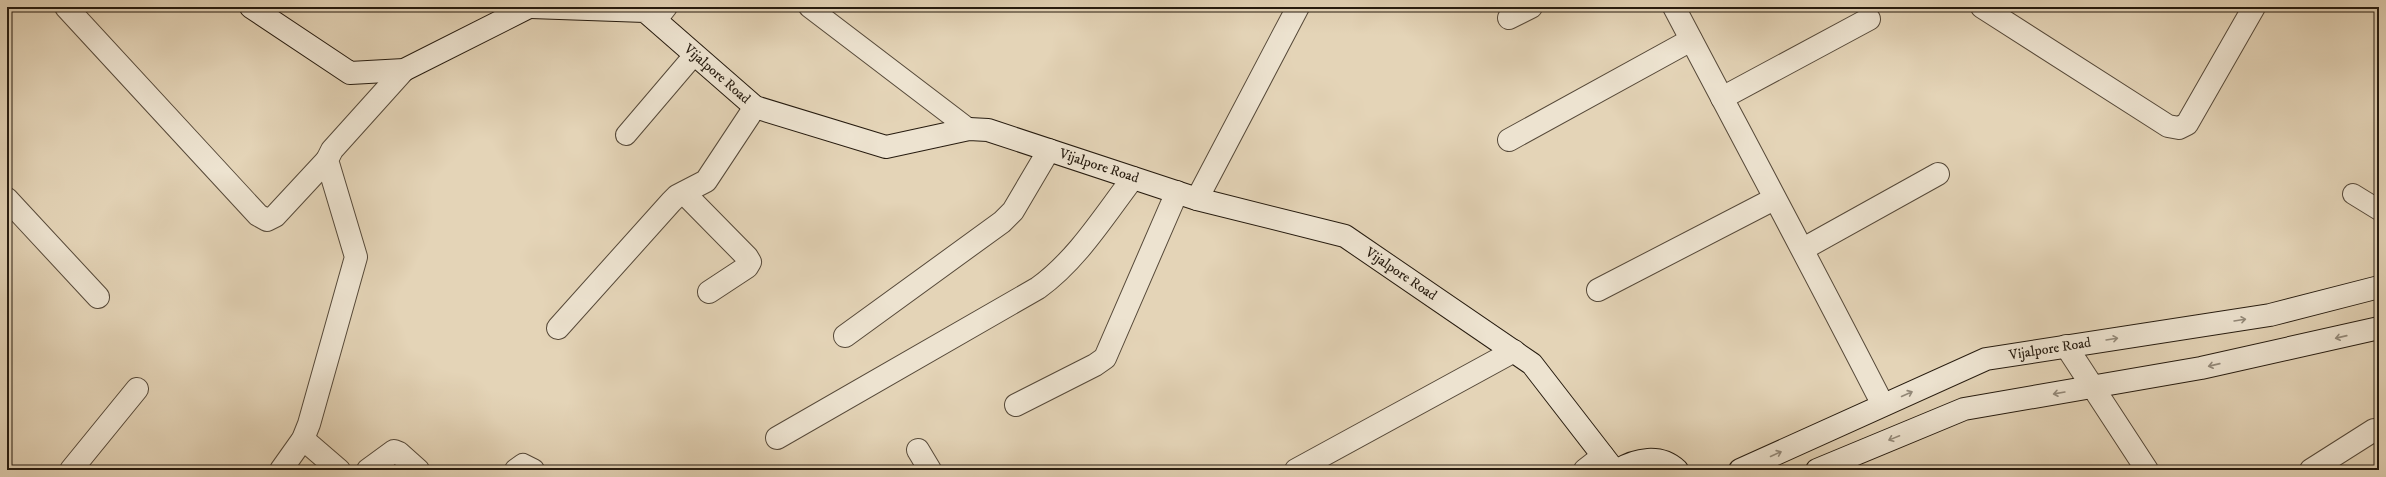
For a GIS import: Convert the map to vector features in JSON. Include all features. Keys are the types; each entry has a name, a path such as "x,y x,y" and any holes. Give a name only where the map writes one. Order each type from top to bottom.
{"street":[{"path":"66,7 258,215 267,220 275,216 327,160 332,150 404,70"},
{"name":"Vijalpore Road","path":"251,7 350,73 404,70 530,7 645,11 662,14 695,54 755,107 886,146 969,129 988,130 1197,199 1345,236 1532,364 1612,465"},
{"path":"1197,199 1298,7"},
{"path":"1509,18 1531,7"},
{"path":"1674,7 1774,200 1803,249 1883,405"},
{"path":"1982,7 2168,126 2179,128 2187,124 2254,7"},
{"path":"1722,98 1869,19"},
{"path":"1509,140 1691,40"},
{"path":"558,328 671,202 706,180 755,107"},
{"path":"845,336 1002,222 1013,211 1049,150"},
{"path":"281,470 303,440 356,256 327,160"},
{"path":"1803,249 1938,174"},
{"path":"777,438 1049,281 1070,260 1133,178"},
{"path":"1016,405 1095,365 1105,358 1177,192"},
{"path":"684,193 747,257 750,262 747,267 709,292"},
{"path":"7,199 98,297"},
{"path":"1598,290 1774,200"},
{"name":"Vijalpore Road","path":"1740,470 1986,359 2270,315 2379,287"},
{"path":"1817,470 1964,409 2201,368 2379,328"},
{"path":"2066,346 2147,470"},
{"path":"1296,470 1514,351"},
{"path":"71,470 137,389"},
{"path":"2311,470 2374,430"},
{"path":"303,440 339,470"},
{"path":"918,450 930,470"},
{"path":"368,470 394,451 399,453 418,470"},
{"path":"1585,470 1644,459 1660,461 1677,470"},
{"path":"516,470 523,465 533,470"}],"lane":[{"path":"809,7 969,129"},
{"path":"626,135 695,54"},
{"path":"2353,194 2379,210"}]}
